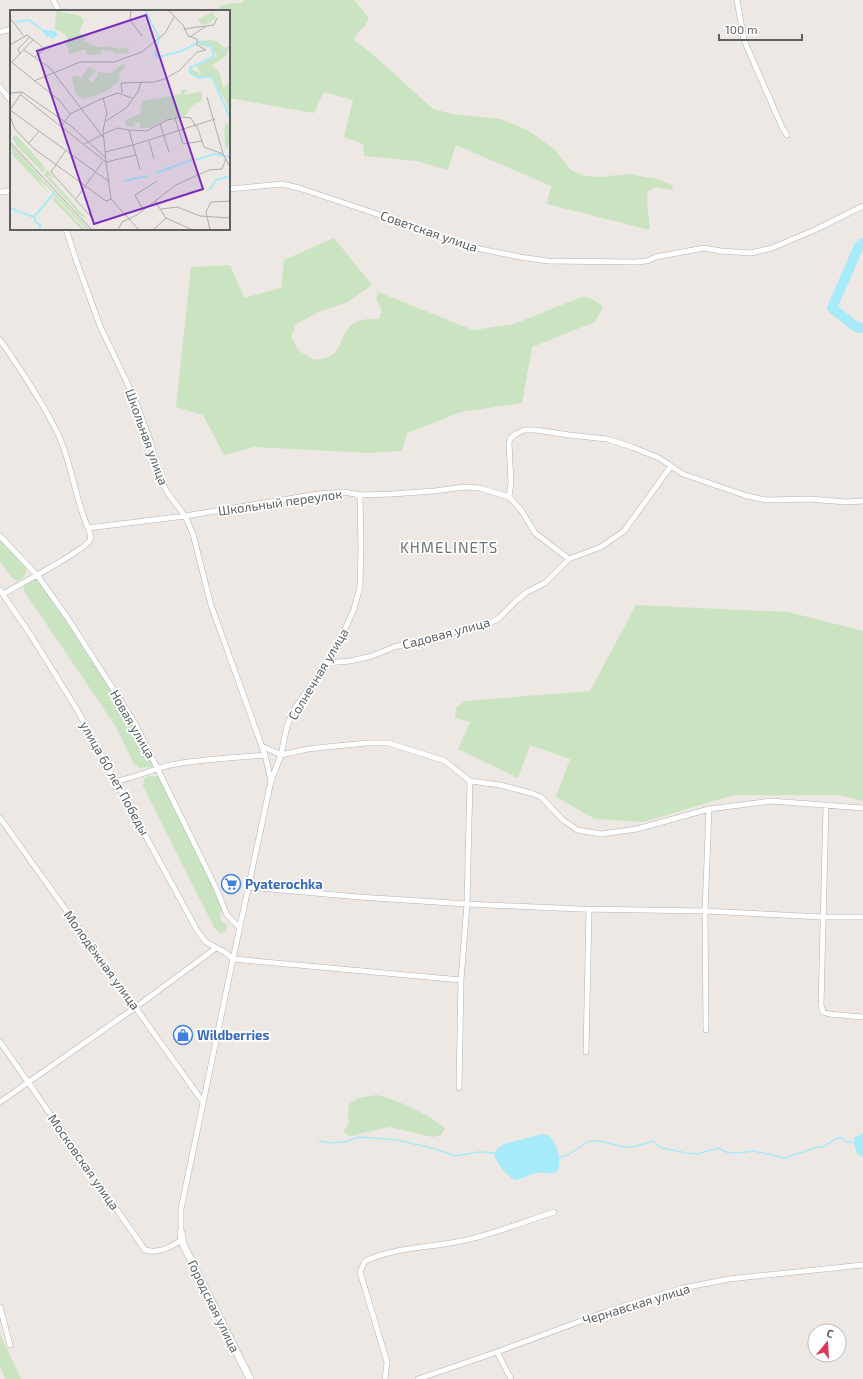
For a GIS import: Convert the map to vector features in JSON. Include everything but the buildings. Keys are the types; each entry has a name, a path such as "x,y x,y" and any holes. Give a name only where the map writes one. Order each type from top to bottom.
{"street":[{"path":"53,0 57,10"},
{"path":"737,0 744,40 786,134"},
{"path":"0,32 10,29"},
{"path":"0,87 10,100"},
{"name":"Советская улица","path":"230,189 282,184 299,188 404,223 466,246 520,258 548,261 636,262 648,261 656,257 704,248 721,251 758,252 772,248 817,229 863,206"},
{"path":"0,192 10,191"},
{"name":"Школьная улица","path":"66,230 100,326 134,397 151,443 160,478 167,492 185,516 193,534 211,605 262,746 271,781"},
{"path":"0,340 40,401 58,435 67,459 82,513 91,536 89,543 72,555 37,575 1,592"},
{"path":"509,498 511,483 510,439 514,435 524,430 536,430 607,439 659,458 683,474 726,489 766,500 810,499 846,502 863,501"},
{"path":"569,559 601,547 624,530 671,466"},
{"name":"Школьный переулок","path":"88,528 185,516 318,494 344,492 360,495 434,491 464,487 480,488 509,498 521,510 535,533 569,559"},
{"name":"Солнечная улица","path":"181,1237 181,1209 271,781 281,755 287,726 293,711 326,663 346,627 354,609 360,587 362,548 360,495"},
{"name":"Новая улица","path":"0,536 37,575 67,617 135,723 216,888 227,915 240,928"},
{"name":"Садовая улица","path":"326,663 350,661 372,656 401,645 490,622 499,618 527,592 545,583 569,559"},
{"name":"улица 60 лет Победы","path":"1,592 76,708 198,932 206,942 226,953 233,959"},
{"path":"262,746 281,755 308,749 367,743 389,743 445,761 470,781 500,785 541,797 562,819 577,830 601,834 637,829 709,809 771,801 863,808"},
{"path":"116,781 126,780 158,768 176,764 265,755"},
{"path":"459,1088 461,980 467,904 470,781"},
{"path":"826,805 821,1005 823,1012 829,1014 863,1017"},
{"path":"706,1030 705,911 709,809"},
{"name":"Молодёжная улица","path":"0,818 204,1102"},
{"path":"248,887 359,897 467,904 589,909 705,911 823,917 863,917"},
{"path":"586,1052 589,909"},
{"path":"0,1102 136,1007 216,948"},
{"path":"233,959 461,980"},
{"name":"Московская улица","path":"0,1042 145,1250 153,1252 163,1250 181,1237"},
{"path":"385,1379 387,1362 360,1272 366,1261 381,1254 462,1241 489,1234 554,1212"},
{"name":"Городская улица","path":"181,1237 250,1379"},
{"name":"Чернавская улица","path":"418,1379 608,1311 683,1288 729,1279 863,1265"},
{"path":"0,1307 10,1345"},
{"path":"497,1352 511,1379"}],"green space":[{"path":"244,0 354,0 369,18 354,40 370,52 433,109 452,114 501,119 529,131 555,150 571,170 584,176 601,177 627,174 658,179 673,186 672,190 656,187 648,191 647,201 650,230 547,204 551,186 456,145 448,170 416,161 364,156 363,144 344,137 353,100 324,92 314,113 230,98 230,10 217,10 220,6 231,3 242,3"},
{"path":"334,238 372,285 348,302 319,312 296,324 291,337 299,351 314,360 328,357 333,354 338,348 348,329 355,322 360,320 379,319 382,311 376,299 378,292 473,330 514,324 584,296 594,300 603,307 595,322 532,347 522,403 461,412 407,433 402,451 369,453 254,447 224,455 203,415 176,407 191,267 230,265 244,298 281,288 284,260"},
{"path":"0,539 25,565 27,570 23,578 17,581 12,578 0,562"},
{"path":"38,579 64,615 133,722 154,765 151,767 139,768 134,764 116,727 24,591 24,585"},
{"path":"636,605 788,612 863,631 863,801 838,795 734,795 643,822 595,819 556,797 570,759 530,745 518,778 458,749 470,722 455,718 456,708 465,701 590,691"},
{"path":"148,776 159,776 223,908 220,915 221,921 227,925 226,931 221,934 215,929 143,786 144,779"},
{"path":"377,1095 412,1108 445,1128 441,1135 432,1137 390,1127 350,1136 343,1132 349,1123 349,1104 358,1098"},
{"path":"0,1334 21,1379 5,1379 0,1366"}],"water":[{"path":"863,1133 863,1157 857,1154 854,1143 855,1137"},
{"path":"542,1134 550,1136 557,1149 559,1167 557,1172 537,1173 515,1180 511,1178 498,1163 494,1155 497,1149 504,1144"}],"waterway":[{"path":"863,243 859,246 832,308 856,327 863,328"},
{"path":"319,1141 332,1143 343,1142 360,1137 397,1140 436,1149 455,1156 479,1152 495,1153"},
{"path":"557,1158 568,1155 589,1141 600,1141 623,1147 633,1147 653,1141 662,1148 686,1153 697,1154 718,1148 726,1152 736,1153 754,1151 785,1158 817,1147 823,1147 837,1138 843,1138 847,1142 856,1143"}],"place":[{"name":"Pyaterochka","path":"231,884"},
{"name":"Wildberries","path":"183,1035"}],"district":[{"name":"KHMELINETS","path":"449,547"}]}
